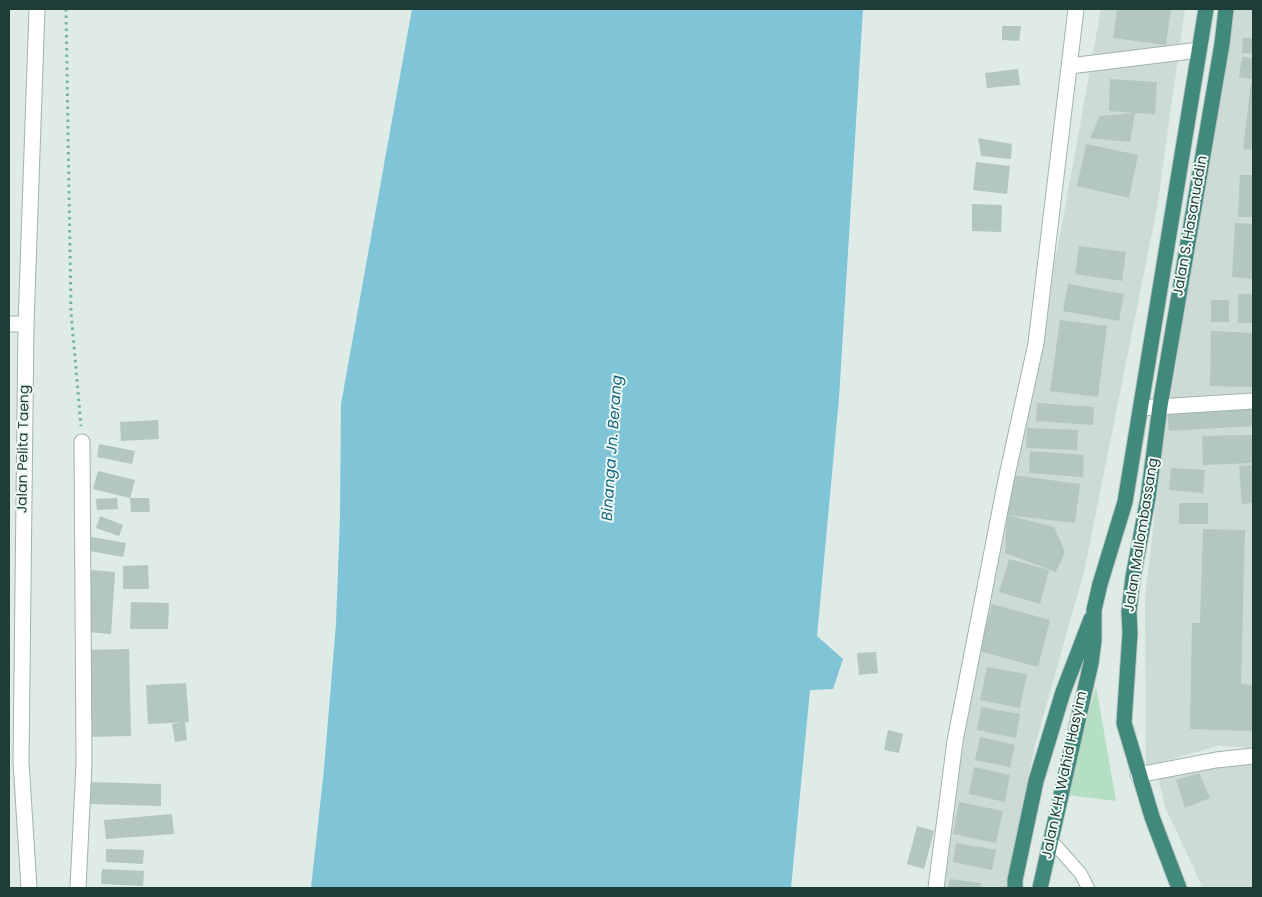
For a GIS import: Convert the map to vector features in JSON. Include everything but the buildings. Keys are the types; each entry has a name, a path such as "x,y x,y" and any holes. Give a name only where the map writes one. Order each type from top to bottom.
{"highway":[{"name":"Jalan S. Hasanuddin","path":"1135,442 1206,9"},
{"name":"Jalan S. Hasanuddin","path":"1156,442 1160,406 1222,44 1226,9"},
{"name":"Jalan Mallombassang","path":"1091,663 1094,640 1094,610 1125,502 1135,442"},
{"name":"Jalan Mallombassang","path":"1156,442 1148,498 1133,577 1124,723 1138,775 1179,888"},
{"name":"Jalan K.H. Wahid Hasyim","path":"1015,888 1015,880 1036,781 1063,692 1094,610"},
{"name":"Jalan K.H. Wahid Hasyim","path":"1040,888 1091,663"}],"street":[{"name":"Jalan Pelita Taeng","path":"28,888 15,762 26,324 37,9"},
{"path":"936,888 955,741 1004,490 1036,343 1076,9"},
{"path":"1070,66 1200,50"},
{"path":"9,324 26,324"},
{"path":"1141,408 1253,401"},
{"path":"78,888 84,763 82,442"},
{"path":"1138,775 1216,760 1253,756"}],"lane":[{"path":"1051,840 1080,874 1088,888"}],"path":[{"path":"66,9 71,312 82,442"}],"shaded area":[{"path":"1101,9 1185,9 1157,208 1084,572 1034,749 1020,818 1009,888 938,888 980,627 1061,230"},
{"path":"1230,9 1253,9 1253,748 1217,746 1146,767 1145,598 1161,461"},
{"path":"1253,760 1253,888 1203,888 1165,807 1158,776"}],"green space":[{"path":"1096,686 1116,801 1066,795"}],"water":[{"name":"Binanga Jn. Berang","path":"412,9 863,9 839,398 817,636 843,659 833,689 810,690 791,888 311,888 324,769 336,624 340,517 341,404"}]}
